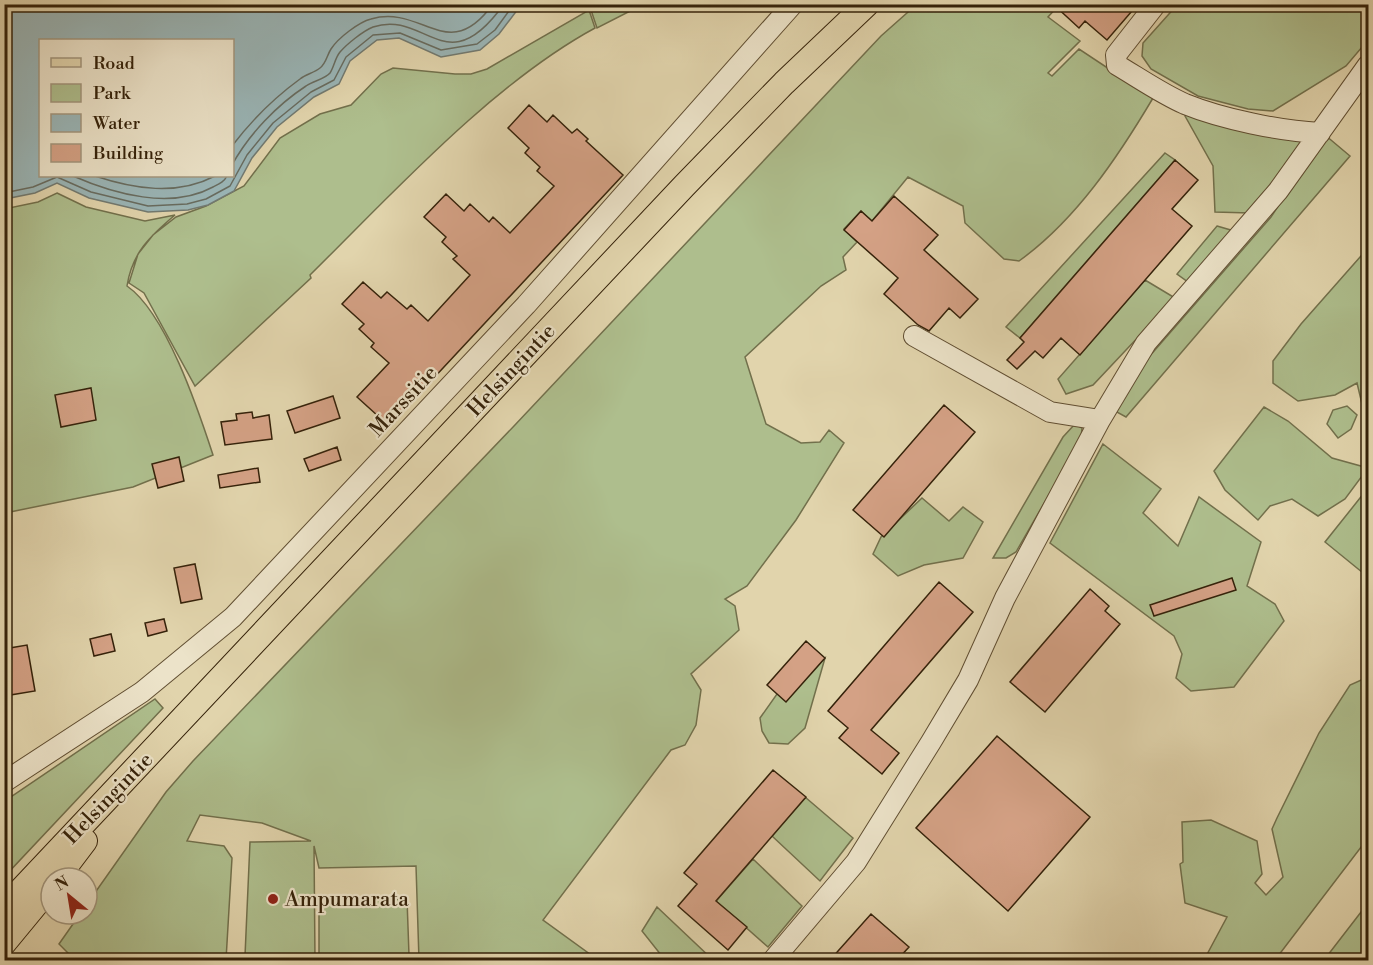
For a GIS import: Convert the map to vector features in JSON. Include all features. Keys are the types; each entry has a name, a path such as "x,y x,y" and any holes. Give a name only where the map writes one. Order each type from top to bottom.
{"main road":[{"name":"Helsingintie","path":"8,939 37,892 162,742 684,186 784,83 867,4"},
{"name":"Helsingintie","path":"66,866 162,742"},
{"name":"Helsingintie","path":"4,908 37,892"}],"street":[{"name":"Marssitie","path":"4,782 142,692 233,617 526,305 793,4"},
{"path":"1156,4 1116,55 1117,65 1185,104 1298,132 1320,133"},
{"path":"773,960 856,862 931,742 968,680 1008,592 1100,420 1146,343 1278,191 1368,65"},
{"path":"914,336 1050,412 1100,420"}],"green space":[{"path":"595,4 642,5 597,28 591,10"},
{"path":"1366,4 1368,6 1368,40 1346,66 1273,111 1248,109 1198,96 1151,69 1142,56 1143,43 1177,5"},
{"path":"916,5 1059,5 1048,17 1080,41 1048,73 1052,76 1079,49 1153,98 1110,165 1077,207 1040,245 1019,261 1004,259 965,223 963,206 908,177 872,221 861,211 844,229 857,242 843,257 846,270 821,286 745,357 766,424 801,443 820,442 829,430 844,443 796,520 747,586 725,599 735,606 739,630 691,674 701,690 696,725 685,745 671,750 543,920 598,960 419,960 416,866 319,868 314,846 315,960 300,960 299,956 245,956 250,842 311,841 262,823 200,815 187,841 224,846 232,858 226,960 75,960 59,944 72,926 99,926 99,887 166,792 193,761 514,426 881,36"},
{"path":"589,10 595,28 557,51 481,109 409,176 310,275 311,278 195,386 144,293 129,283 138,254 153,235 176,217 206,206 244,186 280,138 320,114 351,105 381,74 393,68 471,74 487,69"},
{"path":"1188,108 1306,139 1250,213 1215,212 1213,166 1185,116"},
{"path":"1325,135 1350,156 1126,417 1115,411 1141,366 1271,217"},
{"path":"1165,153 1175,160 1020,338 1006,327"},
{"path":"57,193 86,207 145,221 175,215 144,246 133,264 127,286 155,317 167,339 199,413 213,455 133,487 5,513 4,209 38,202"},
{"path":"1217,226 1241,233 1195,287 1177,274"},
{"path":"1368,248 1368,456 1362,404 1357,383 1335,395 1298,401 1273,383 1273,361 1301,324"},
{"path":"1145,280 1175,298 1093,385 1066,394 1058,379"},
{"path":"1347,406 1357,415 1351,429 1338,438 1327,424 1333,410"},
{"path":"1264,407 1288,421 1332,458 1368,468 1345,499 1318,516 1292,499 1270,506 1258,520 1225,490 1214,471"},
{"path":"1075,424 1082,428 1081,439 1016,552 1006,558 993,558 1063,437"},
{"path":"1103,444 1161,489 1143,513 1178,546 1199,497 1261,542 1247,586 1275,604 1284,621 1234,687 1191,691 1176,678 1182,654 1174,636 1050,543"},
{"path":"1368,488 1368,577 1325,542"},
{"path":"922,498 949,521 963,507 983,522 963,558 924,565 898,576 873,554 881,537"},
{"path":"825,658 805,728 788,744 769,743 762,731 760,718 777,694"},
{"path":"1368,677 1368,838 1275,960 1204,960 1227,917 1185,903 1180,864 1183,862 1182,822 1211,820 1257,841 1262,874 1255,883 1266,895 1283,877 1272,829 1277,818 1319,733 1350,685"},
{"path":"155,699 163,708 5,876 5,801"},
{"path":"805,797 853,838 820,881 772,836"},
{"path":"753,859 802,906 768,947 716,901"},
{"name":"Ampumarata","path":"407,899 409,955 319,955 319,901"},
{"path":"1368,903 1368,960 1324,960"},
{"path":"657,907 713,960 665,960 642,931"}],"water":[{"path":"5,4 521,5 499,34 480,50 441,57 399,38 377,40 350,61 339,84 314,97 277,127 252,158 234,191 208,205 188,210 148,212 89,198 57,183 35,193 5,199"}],"building":[{"path":"1053,4 1138,4 1107,40 1085,21 1079,28"},
{"path":"529,105 547,122 553,115 572,133 577,129 588,139 586,141 623,175 389,426 357,397 389,363 371,347 374,343 359,329 364,324 342,304 363,282 381,298 387,292 407,309 411,305 428,321 470,275 453,259 457,256 442,242 446,237 424,217 446,194 464,211 470,204 489,222 493,217 510,233 554,186 537,171 540,167 525,153 529,148 508,128"},
{"path":"1175,160 1198,180 1172,209 1192,226 1080,355 1061,338 1043,358 1035,351 1017,369 1007,360 1024,342 1020,338"},
{"path":"894,196 938,235 924,250 978,299 960,318 949,308 929,331 918,325 884,294 898,278 844,230 861,211 872,221"},
{"path":"91,388 96,420 61,427 55,395"},
{"path":"333,396 340,418 295,433 287,411"},
{"path":"944,405 975,432 884,537 853,510"},
{"path":"252,412 253,418 269,415 272,439 225,445 221,422 237,420 236,414"},
{"path":"337,447 341,460 309,471 304,459"},
{"path":"179,457 184,481 158,488 152,464"},
{"path":"258,468 260,482 220,488 218,475"},
{"path":"195,564 202,599 181,603 174,568"},
{"path":"1232,578 1236,590 1154,616 1150,605"},
{"path":"939,582 973,612 871,730 899,753 882,774 839,738 848,728 828,711"},
{"path":"1090,589 1109,606 1105,611 1120,624 1045,712 1010,682"},
{"path":"164,619 167,631 148,636 145,623"},
{"path":"111,634 115,651 94,656 90,639"},
{"path":"806,641 825,658 786,702 767,685"},
{"path":"27,645 35,691 4,696 4,649"},
{"path":"997,736 1090,817 1008,911 916,828"},
{"path":"773,770 806,797 716,901 747,927 728,950 678,906 697,884 684,873"},
{"path":"871,914 909,947 897,960 830,960"}],"place":[{"name":"Ampumarata","path":"273,899"}]}
